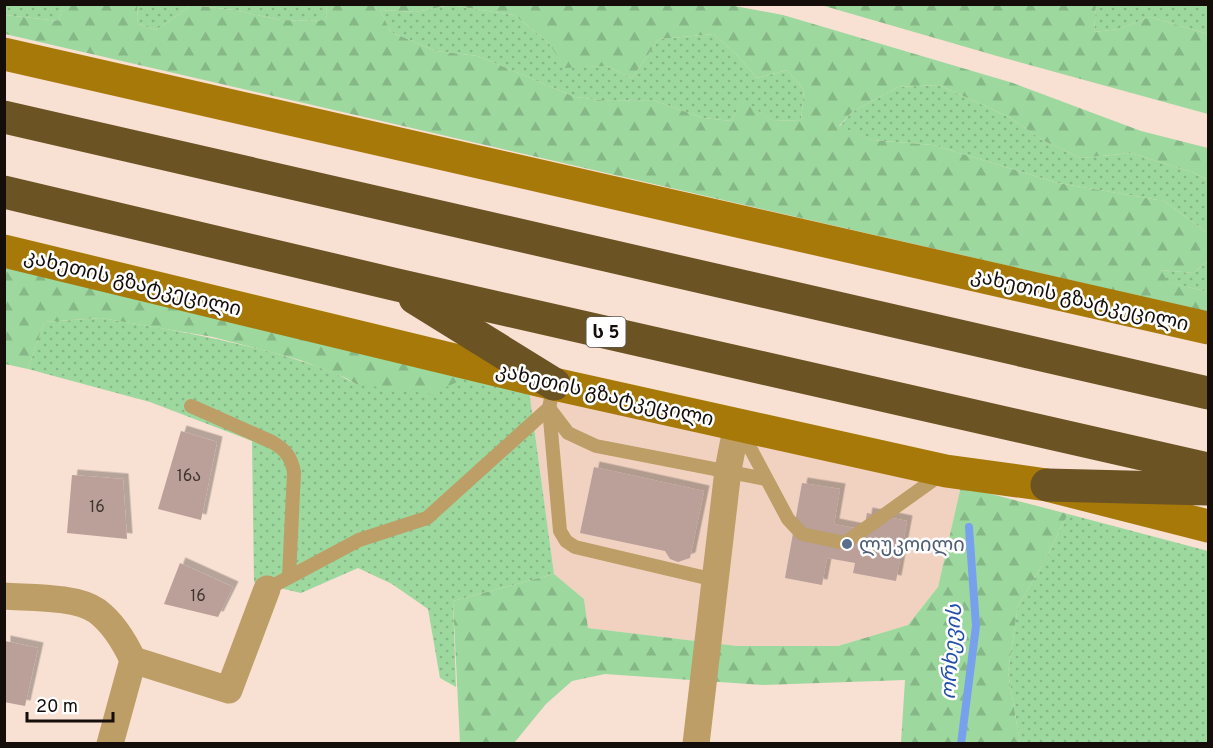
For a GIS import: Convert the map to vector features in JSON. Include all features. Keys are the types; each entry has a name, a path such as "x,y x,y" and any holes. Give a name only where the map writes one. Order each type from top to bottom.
{"highway":[{"path":"4,117 1209,393"},
{"name":"ს 5","path":"4,192 393,284 1209,469"},
{"path":"393,284 551,396"},
{"path":"1047,485 1209,489"}],"street":[{"name":"კახეთის გზატკეცილი","path":"4,54 1209,328"},
{"name":"კახეთის გზატკეცილი","path":"4,251 551,396 737,424 946,471 1047,485 1209,526"},
{"path":"696,744 728,470 737,424"},
{"path":"4,596 76,602 96,611 111,625 133,660 229,690 278,583"},
{"path":"110,744 133,660"}],"lane":[{"path":"551,396 568,433 596,446 766,479"},
{"path":"551,396 560,531 566,540 575,547 715,580"},
{"path":"278,583 359,540 427,518 551,396"},
{"path":"191,406 278,445 291,458 294,472 278,583"},
{"path":"737,424 788,519 802,534 846,543 946,471"}],"shaded area":[{"path":"529,390 961,486 938,587 908,625 838,646 737,646 588,628 584,599 554,574"}],"green space":[{"path":"63,4 137,5 138,24 156,30 192,5 234,10 280,20 326,21 327,4 724,4 783,15 1013,83 1141,131 1208,148 1208,180 1192,172 1131,153 1081,158 1044,141 1009,117 939,85 898,87 852,112 839,126 873,140 933,145 1058,183 1164,201 1208,233 1208,261 1193,273 1161,270 1168,282 1208,292 1208,312 5,34 5,15 59,21","holes":["450,5 514,15 548,42 565,68 607,66 632,78 659,39 714,34 757,78 787,70 804,90 801,121 772,120 741,100 732,121 703,118 653,100 611,101 575,97 478,56 436,51 391,32 380,10 416,12"]},
{"path":"5,5 63,5 59,21 5,15"},
{"path":"137,5 192,5 156,30 138,24"},
{"path":"192,5 327,5 326,21 280,20 234,10"},
{"path":"450,5 514,15 548,42 565,67 607,66 632,78 659,39 714,34 757,78 787,70 804,90 801,121 772,120 741,101 732,121 703,118 653,100 611,101 575,97 478,56 436,51 391,32 380,10 416,12"},
{"path":"821,5 1096,5 1094,32 1119,29 1150,17 1208,34 1208,114 997,56"},
{"path":"1096,5 1208,5 1208,34 1150,17 1119,29 1094,32"},
{"path":"939,85 1009,117 1044,141 1081,158 1131,153 1192,172 1208,180 1208,233 1164,201 1058,183 933,145 873,140 839,127 852,112 898,87"},
{"path":"1208,261 1208,292 1167,282 1161,270 1193,273"},
{"path":"5,263 468,377 431,394 356,384 300,360 213,337 101,318 44,322 28,369 5,364"},
{"path":"101,318 186,333 270,352 325,369 356,384 468,377 529,390 554,574 453,601 456,687 440,678 428,609 392,584 358,568 301,593 254,582 252,441 150,402 28,369 44,322"},
{"path":"961,486 1068,514 1044,562 1018,606 1008,672 1020,743 901,743 905,680 763,685 605,674 572,681 546,704 514,743 460,743 453,601 554,574 584,599 588,628 737,646 838,646 908,625 938,587"},
{"path":"1068,514 1208,551 1208,743 1020,743 1008,672 1018,606 1044,562"}],"building":[{"path":"181,431 217,442 201,520 158,509"},
{"path":"594,467 704,491 690,558 678,562 670,559 665,551 580,533"},
{"path":"72,475 123,479 127,539 67,533"},
{"name":"ლუკოილი","path":"802,483 840,489 834,524 864,530 867,513 907,521 896,581 853,573 855,563 827,558 822,585 785,578"},
{"path":"180,563 233,587 218,617 164,604"},
{"path":"5,641 38,648 25,706 4,702"}],"waterway":[{"name":"ორხევის","path":"961,744 976,626 969,527"}],"place":[{"name":"ლუკოილი","path":"847,544"}]}
